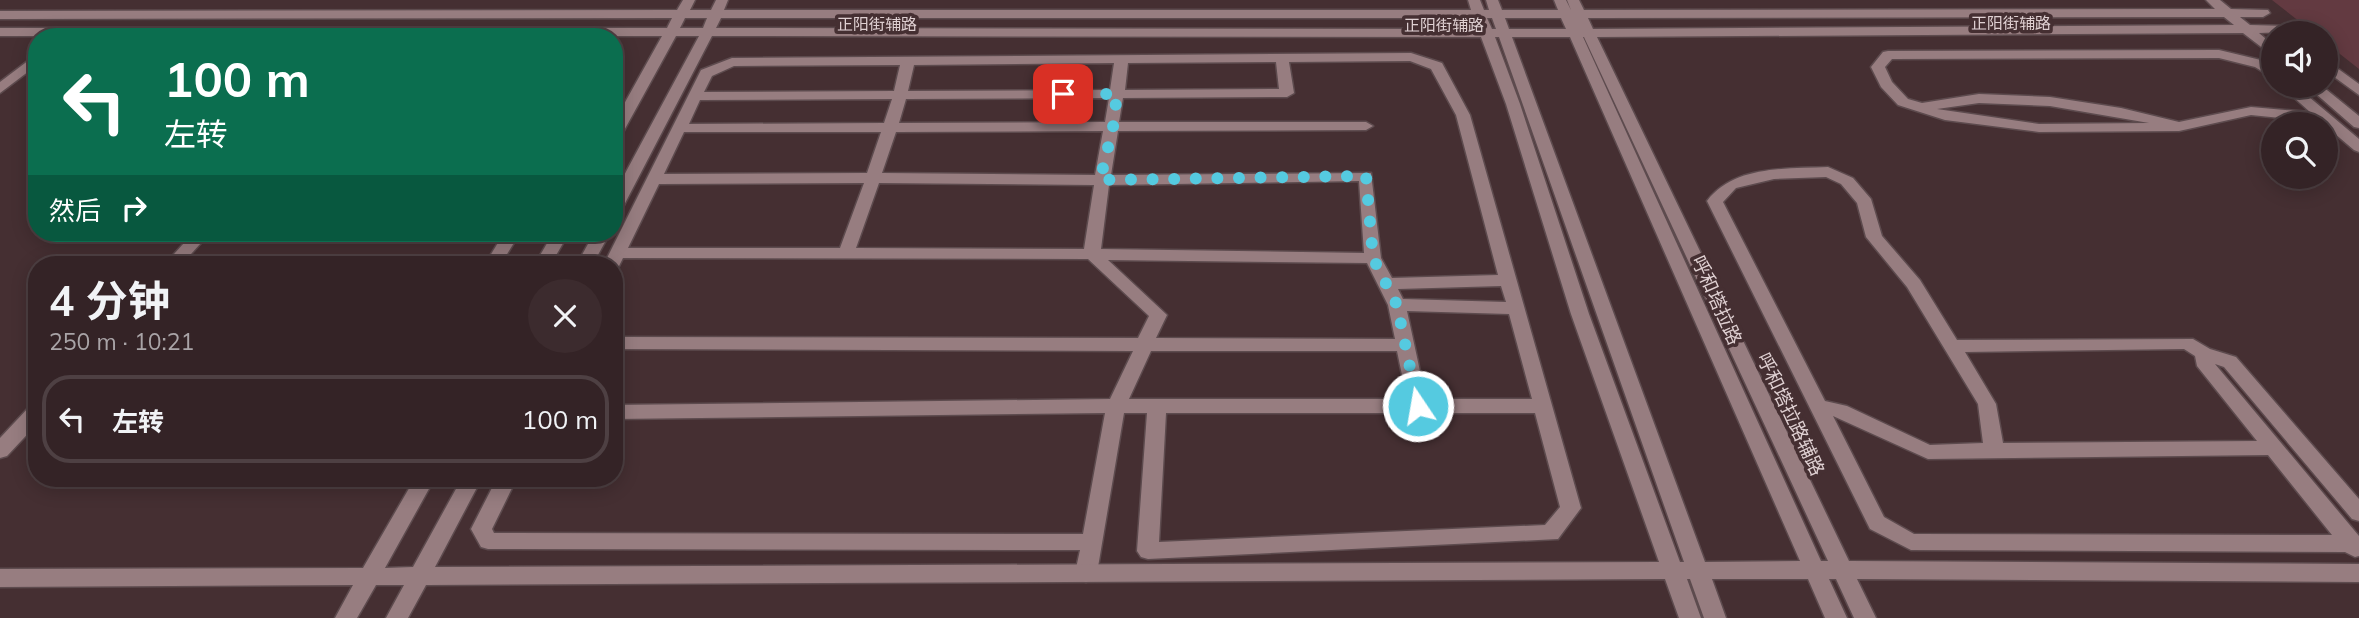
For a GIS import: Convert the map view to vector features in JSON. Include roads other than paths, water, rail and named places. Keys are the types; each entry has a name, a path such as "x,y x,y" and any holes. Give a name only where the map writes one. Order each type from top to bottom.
{"street":[{"path":"0,5 2255,6 2266,21"},
{"name":"呼和塔拉路辅路","path":"1570,6 1865,618"},
{"path":"2219,6 2247,29 2261,32"},
{"path":"0,15 378,7"},
{"path":"623,120 686,7"},
{"path":"623,192 706,37 719,7"},
{"path":"1486,7 1715,618"},
{"path":"1583,36 2247,29 2261,32"},
{"path":"0,32 28,32"},
{"name":"呼和塔拉路","path":"1583,36 1836,618"},
{"name":"正阳街辅路","path":"623,42 706,37 2261,36"},
{"path":"1497,37 1580,314 1676,572 1690,618"},
{"path":"623,38 669,38"},
{"path":"0,42 28,42"},
{"path":"2261,65 2219,54 1888,55 1878,67 1886,84 1903,102 1945,116 2039,128 2179,127 2251,111 2262,112"},
{"path":"623,241 706,72 732,62 1411,57 1437,66 1462,115 1571,508 1551,533 1148,551"},
{"path":"694,96 1287,93 1282,58"},
{"path":"1091,254 1100,180 1113,127 1122,59"},
{"path":"846,254 888,127 902,96 908,61"},
{"path":"0,89 28,66"},
{"path":"2338,74 2359,91"},
{"path":"2302,98 2319,112"},
{"path":"2328,98 2359,124"},
{"path":"1920,108 1939,102 1986,99 2060,103 2143,115 2179,127"},
{"path":"679,128 1366,126"},
{"path":"2338,129 2359,147"},
{"path":"1994,450 1987,404 1914,284 1874,237 1865,202 1847,181 1828,172 1774,174 1730,185 1715,201 1877,523 1911,542 2356,547"},
{"path":"653,179 1100,180 1366,176 1373,258 1397,305 1418,406"},
{"path":"180,256 194,242"},
{"path":"1086,573 1116,406 1158,315 1091,254"},
{"path":"623,258 1091,254 1373,258"},
{"path":"1387,284 1508,280"},
{"path":"1397,305 1516,308"},
{"path":"623,343 1405,345"},
{"path":"1953,345 2187,343 2204,353 2230,362 2359,513"},
{"path":"2204,353 2203,361 2356,547"},
{"path":"623,412 1116,406 1543,406"},
{"path":"1146,573 1157,406"},
{"path":"1818,406 1840,411 1928,452 2273,448"},
{"path":"0,451 28,421"},
{"path":"346,618 420,487"},
{"path":"397,618 466,487"},
{"path":"502,487 481,529 488,541 1091,542"},
{"path":"0,578 1815,570 2359,573"}]}
